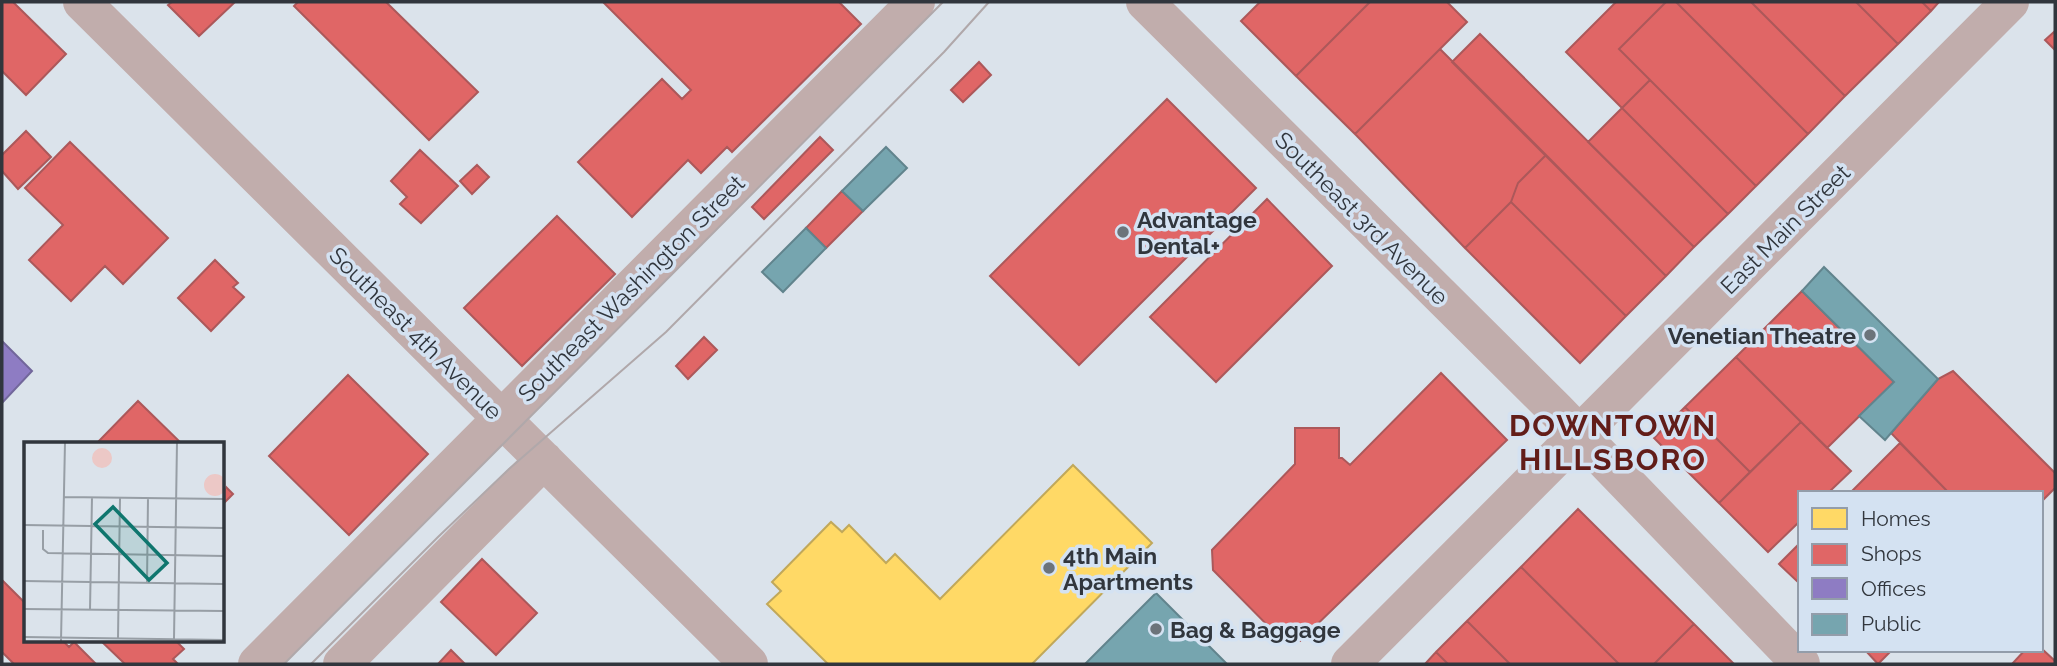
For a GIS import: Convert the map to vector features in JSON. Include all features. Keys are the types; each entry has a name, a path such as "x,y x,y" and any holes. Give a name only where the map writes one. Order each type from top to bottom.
{"street":[{"name":"Southeast 4th Avenue","path":"82,2 749,664"},
{"name":"Southeast Washington Street","path":"257,664 916,2"},
{"name":"Southeast 3rd Avenue","path":"1145,2 1580,434 1801,664"},
{"name":"East Main Street","path":"1350,664 2010,2"},
{"path":"342,664 544,460"}],"building: Homes":[{"name":"4th Main Apartments","path":"1073,465 1152,543 1032,664 828,664 767,604 781,591 772,582 831,522 842,532 849,525 886,563 895,554 940,599"}],"building: Shops":[{"path":"2,2 13,2 66,54 26,95 2,71"},
{"path":"172,2 235,2 199,36 168,5"},
{"path":"298,2 386,2 478,92 429,140 294,6"},
{"path":"603,2 839,2 861,24 732,152 727,147 701,173 688,160 632,217 578,162 662,79 682,99 691,90"},
{"path":"1260,2 1370,2 1296,76 1241,21"},
{"path":"1370,2 1447,2 1467,22 1355,134 1296,76"},
{"path":"1616,2 1666,2 1619,49 1650,80 1622,108 1566,52"},
{"path":"1666,2 1676,2 1808,134 1756,186 1619,49"},
{"path":"1676,2 1751,2 1845,96 1808,134"},
{"path":"1751,2 1856,2 1898,44 1845,96"},
{"path":"1856,2 1922,2 1931,11 1898,44"},
{"path":"1922,2 1939,2 1931,11"},
{"path":"2055,31 2055,50 2045,40"},
{"path":"1480,34 1694,247 1666,276 1452,62"},
{"path":"1440,49 1546,155 1518,183 1511,202 1465,248 1355,134"},
{"path":"979,62 991,75 963,102 951,90"},
{"path":"1650,80 1756,186 1728,214 1622,108"},
{"name":"Advantage Dental+","path":"1167,99 1256,188 1079,365 990,276"},
{"path":"1622,108 1728,214 1694,247 1588,142"},
{"path":"26,131 51,157 18,189 2,171 2,155"},
{"path":"820,137 833,150 764,219 752,207"},
{"path":"70,142 168,238 123,284 105,266 71,301 29,260 63,225 25,188"},
{"path":"420,150 458,186 421,223 400,204 407,197 391,181"},
{"path":"1546,155 1666,276 1626,316 1511,202 1518,183"},
{"path":"477,165 489,177 472,194 460,181"},
{"path":"842,191 863,211 826,248 806,228"},
{"path":"1267,199 1332,266 1216,382 1150,317"},
{"path":"1511,202 1626,316 1580,363 1465,248"},
{"path":"557,216 615,274 522,366 464,308"},
{"path":"215,260 238,283 233,287 244,297 211,331 178,298"},
{"path":"1802,291 1894,382 1827,448 1736,357"},
{"path":"704,337 717,350 688,379 676,366"},
{"path":"1736,357 1801,422 1750,472 1685,407"},
{"path":"1953,371 2055,473 2055,488 2043,500 2043,491 1947,491 1891,433 1938,379"},
{"path":"1441,373 1507,440 1300,641 1283,641 1213,570 1212,550 1295,464 1295,428 1339,428 1339,458 1350,465"},
{"path":"348,375 428,454 349,535 269,456"},
{"path":"138,401 180,442 98,442"},
{"path":"1685,407 1750,472 1719,503 1654,438"},
{"path":"1801,422 1851,471 1830,491 1798,491 1798,523 1768,552 1719,503"},
{"path":"1900,443 1947,491 1852,491"},
{"path":"224,485 233,494 224,503"},
{"path":"1578,509 1694,624 1654,664 1619,664 1521,567"},
{"path":"1798,545 1798,582 1779,564"},
{"path":"482,559 537,613 496,655 441,602"},
{"path":"1521,567 1619,664 1510,664 1467,621"},
{"path":"2,580 24,602 24,642 64,642 69,647 74,642 96,664 14,664 2,652"},
{"path":"1467,621 1510,664 1448,664 1436,652"},
{"path":"1694,624 1734,664 1654,664"},
{"path":"102,642 177,642 184,649 173,659 178,664 125,664"},
{"path":"451,650 465,664 438,664"},
{"path":"2043,650 2055,661 2055,664 2012,664 2023,652 2043,652"},
{"path":"1436,652 1448,664 1425,664"},
{"path":"1867,652 1890,652 1878,664"}],"building: Offices":[{"path":"2,341 32,371 2,403"}],"building: Public":[{"path":"886,147 907,168 863,211 842,191"},
{"path":"806,228 826,248 783,292 762,272"},
{"name":"Venetian Theatre","path":"1824,267 1938,379 1885,440 1859,416 1894,382 1802,291"},
{"name":"Bag & Baggage","path":"1156,593 1227,664 1085,664"}],"tram line":[{"path":"284,664 943,2"},
{"path":"311,664 509,469 666,332 944,52 989,2"}],"place":[{"name":"Advantage Dental+","path":"1123,232"},
{"name":"Venetian Theatre","path":"1870,335"},
{"name":"4th Main Apartments","path":"1049,568"},
{"name":"Bag & Baggage","path":"1156,629"}],"district":[{"name":"DOWNTOWN HILLSBORO","path":"1613,442"}]}
